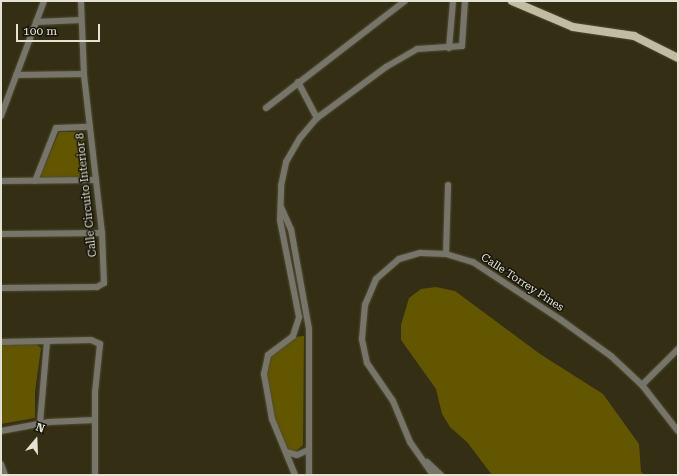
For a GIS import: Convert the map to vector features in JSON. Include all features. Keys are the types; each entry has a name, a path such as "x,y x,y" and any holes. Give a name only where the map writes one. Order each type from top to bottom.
{"main road":[{"path":"512,1 556,22 573,27 634,36 678,58"},
{"path":"664,51 678,53"}],"street":[{"path":"1,116 44,1"},
{"name":"Calle Circuito Interior 8","path":"1,288 102,285 104,280 102,233 84,74 81,1"},
{"path":"266,108 405,1"},
{"path":"449,48 450,22 453,1"},
{"path":"295,475 269,406 264,367 270,352 293,336 299,317 280,220 281,186 286,162 300,138 317,118 409,53 426,47 449,48 463,45 465,1"},
{"path":"36,22 81,20"},
{"path":"450,22 464,24"},
{"path":"16,75 84,74"},
{"path":"298,82 317,118"},
{"path":"35,181 56,128 90,127"},
{"path":"1,181 96,180"},
{"path":"446,254 448,186"},
{"path":"281,207 290,225 309,329 309,475"},
{"path":"1,234 102,233"},
{"name":"Calle Torrey Pines","path":"441,475 432,472 410,442 393,401 367,363 363,348 362,327 370,292 385,269 406,256 420,252 446,254 473,262 611,356 642,385 678,431"},
{"path":"1,342 91,340 100,344 95,420 95,475"},
{"path":"40,423 47,341"},
{"path":"642,385 678,349"},
{"path":"1,431 40,423 95,420"},
{"path":"286,452 297,455 308,450"},
{"path":"1,464 5,475"}],"shaded area":[{"path":"59,132 81,132 84,135 89,174 87,177 42,177 41,174"},
{"path":"436,287 455,291 540,354 603,394 639,444 641,472 645,475 492,475 467,442 450,427 442,414 436,389 401,340 401,325 409,298 421,289"},
{"path":"304,336 303,445 294,453 285,448 276,427 265,373 269,356 294,337"},
{"path":"36,344 41,348 35,392 35,418 1,424 1,345"}]}
